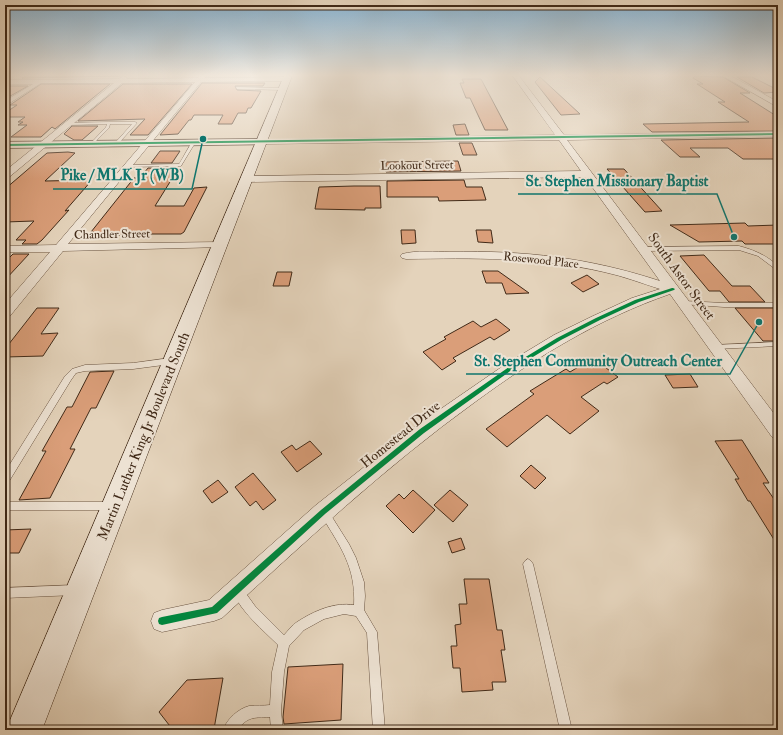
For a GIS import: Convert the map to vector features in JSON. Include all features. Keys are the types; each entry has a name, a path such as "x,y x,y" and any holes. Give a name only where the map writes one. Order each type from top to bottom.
{"main road":[{"name":"Martin Luther King Jr Boulevard South","path":"21,725 81,590 275,110"}],"street":[{"path":"5,176 85,110"},
{"path":"5,313 174,110"},
{"name":"South Astor Street","path":"541,110 778,432"},
{"path":"5,145 778,134"},
{"name":"Lookout Street","path":"247,179 588,174"},
{"name":"Chandler Street","path":"5,249 220,245"},
{"name":"Rosewood Place","path":"406,256 487,255 545,258 604,268 672,288"},
{"name":"Homestead Drive","path":"162,620 214,610 324,512 422,431 510,368 559,339 598,319 637,301 672,288"}],"lane":[{"path":"68,124 135,123 117,143"},
{"path":"92,144 109,124"},
{"path":"128,166 180,165 194,142"},
{"path":"644,250 739,248 766,257 777,266"},
{"path":"683,303 724,305 778,304"},
{"path":"716,347 778,344"},
{"path":"5,480 68,378 74,371 85,368 132,366 174,360"},
{"path":"5,506 115,506"},
{"path":"324,512 354,562 359,576 359,611 372,632 379,730"},
{"path":"528,564 566,730"},
{"path":"5,593 81,590"},
{"path":"237,590 251,610 284,643"},
{"path":"277,730 275,711 278,672 284,643 300,626 322,614 344,609 359,611"},
{"path":"229,730 240,717 250,712 275,711"}],"building":[{"path":"9,110 78,110 55,129 52,127 41,137 11,137 27,125 18,125 23,122 18,122 25,117 5,117 5,113"},
{"path":"91,110 169,110 148,135 130,135 145,119 78,121"},
{"path":"180,110 247,110 246,113 238,113 232,124 218,124 223,115 194,115 178,134 160,135"},
{"path":"476,110 498,110 508,130 485,130"},
{"path":"557,110 576,110 580,114 561,115"},
{"path":"731,110 767,110 778,117 778,131 652,132 643,124 749,122"},
{"path":"465,124 469,135 456,135 453,125"},
{"path":"72,126 98,126 82,140 74,140 64,134"},
{"path":"778,138 778,159 743,159 728,148 690,148 700,157 680,157 661,140"},
{"path":"459,143 472,143 477,155 463,155"},
{"path":"160,151 180,151 172,163 151,163"},
{"path":"47,153 75,153 45,181 92,180 65,211 69,210 42,240 37,244 22,244 26,240 16,240 34,221 5,222 5,189"},
{"path":"458,161 461,171 386,172 386,162"},
{"path":"148,168 178,169 155,206 184,206 194,188 207,187 184,232 181,234 139,234 90,237 94,232 91,232 134,178 140,178"},
{"path":"607,169 624,169 662,211 645,212"},
{"path":"464,180 466,187 482,187 486,200 439,201 438,197 387,197 387,181"},
{"path":"380,186 381,208 365,208 365,210 315,209 319,187"},
{"path":"745,223 748,226 778,225 778,244 745,244 742,241 699,242 670,225"},
{"path":"401,230 415,230 416,243 402,244"},
{"path":"476,230 491,230 493,243 478,242"},
{"path":"13,254 29,254 5,280 5,262"},
{"path":"704,255 732,286 750,286 765,302 729,302 720,291 709,291 680,256"},
{"path":"482,271 498,271 529,293 506,294 502,283 486,283"},
{"path":"277,272 292,272 289,286 273,286"},
{"path":"587,275 599,284 583,292 571,283"},
{"path":"37,308 59,308 41,334 58,333 43,356 5,357 5,349"},
{"path":"735,308 778,308 778,341 763,341"},
{"path":"496,319 510,330 494,340 490,337 453,358 456,361 442,370 423,352 446,339 444,337 473,321 481,327"},
{"path":"593,358 618,377 607,384 604,382 581,397 599,411 570,434 547,415 507,447 486,429 534,394 530,391 566,369 570,372"},
{"path":"114,371 96,408 91,408 70,449 75,449 50,498 19,500 46,451 42,451 67,407 72,407 90,372"},
{"path":"690,374 698,387 673,388 665,375"},
{"path":"742,440 769,483 763,483 778,505 778,546 750,501 748,501 735,479 739,479 715,441"},
{"path":"310,441 322,454 297,472 281,452 292,445 296,450"},
{"path":"531,465 546,478 535,489 520,476"},
{"path":"253,473 276,500 263,510 256,501 250,506 235,487"},
{"path":"218,480 228,492 212,503 203,491"},
{"path":"413,490 435,510 413,533 386,506 399,494 404,499"},
{"path":"450,490 468,505 453,522 434,505"},
{"path":"31,529 19,553 5,553 5,530"},
{"path":"461,538 465,549 452,553 448,542"},
{"path":"464,579 489,579 497,630 502,630 505,650 501,650 506,682 492,682 493,690 462,692 460,668 453,668 451,646 457,646 455,625 461,624 459,604 467,604"},
{"path":"343,664 341,720 284,724 283,717 288,667"},
{"path":"223,678 214,729 173,730 159,712 187,680"}],"cycle path":[{"path":"5,145 778,134"},
{"path":"162,621 214,610 323,512 422,431 511,368 559,339 598,319 637,301 673,289"}],"place":[{"name":"Pike / MLK Jr (WB)","path":"203,139"},
{"name":"St. Stephen Missionary Baptist","path":"734,237"},
{"name":"St. Stephen Community Outreach Center","path":"759,322"}]}
